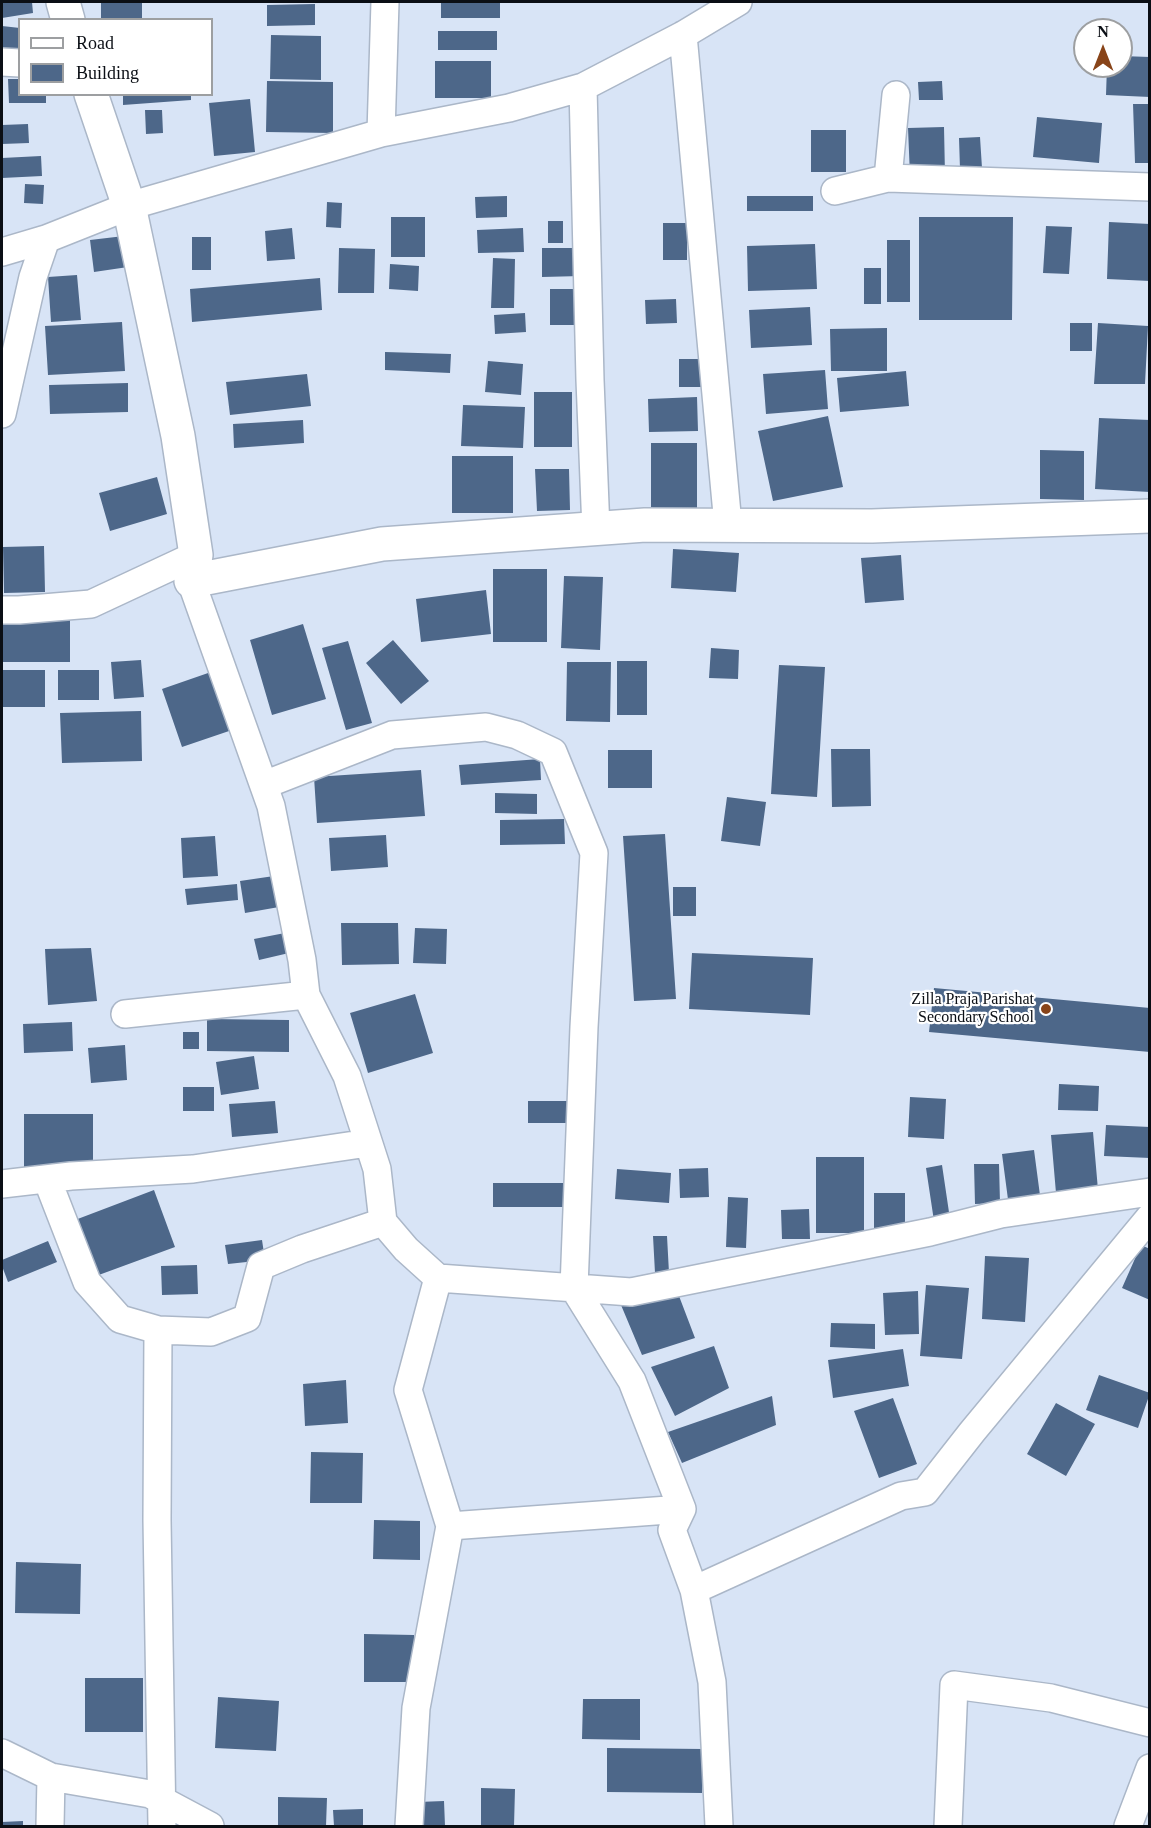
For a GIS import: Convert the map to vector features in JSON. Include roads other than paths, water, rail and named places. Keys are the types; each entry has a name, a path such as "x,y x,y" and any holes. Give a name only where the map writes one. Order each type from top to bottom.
{"street":[{"path":"63,2 67,18"},
{"path":"381,133 385,2"},
{"path":"2,252 46,239 129,206 381,133 510,108 583,87 738,2"},
{"path":"683,34 728,525"},
{"path":"2,62 18,63"},
{"path":"583,87 596,530"},
{"path":"888,177 896,95"},
{"path":"92,96 129,206 178,436 193,568 271,806 302,960 306,995 347,1076 377,1169 383,1222 406,1249 438,1278 632,1292 930,1232 1001,1214 1149,1192"},
{"path":"835,191 888,177 1149,187"},
{"path":"2,414 33,277 46,239"},
{"path":"2,610 91,604 193,568 382,544 645,525 872,526 1149,516"},
{"path":"264,785 392,735 486,727 517,735 553,752 594,854 584,1027 574,1288 632,1382 682,1509 672,1530 694,1590 712,1682 719,1827"},
{"path":"124,1014 306,995"},
{"path":"2,1184 194,1169 368,1143"},
{"path":"47,1179 87,1282 120,1319 158,1330 212,1332 247,1318 261,1266 302,1249 383,1222"},
{"path":"694,1590 901,1496 925,1492 1149,1218"},
{"path":"409,1827 416,1708 450,1526 408,1390 438,1278"},
{"path":"158,1330 157,1520 162,1815"},
{"path":"450,1526 682,1509"},
{"path":"948,1827 954,1684 1052,1698 1149,1723"},
{"path":"2,1753 51,1777 150,1794 162,1815 210,1827"},
{"path":"1128,1827 1149,1768"},
{"path":"50,1827 51,1777"}],"place":[{"name":"Zilla Praja Parishat Secondary School","path":"1046,1009"}]}
